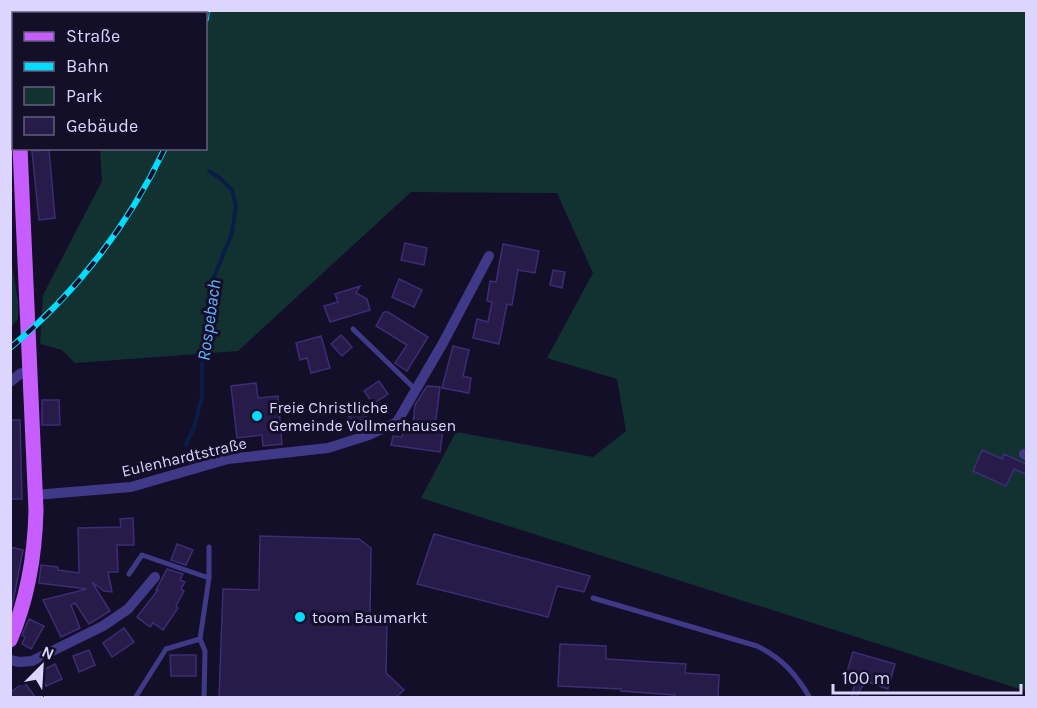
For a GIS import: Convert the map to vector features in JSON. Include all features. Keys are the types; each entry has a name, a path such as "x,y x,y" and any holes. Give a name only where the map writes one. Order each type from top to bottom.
{"main road":[{"path":"10,640 19,620 31,569 35,538 20,150"}],"street":[{"name":"Eulenhardtstraße","path":"35,495 131,487 228,459 328,448 369,435 397,422 443,343 489,256"},
{"path":"10,382 30,370"},
{"path":"10,660 32,661 104,626 128,609 155,577"}],"lane":[{"path":"353,329 416,390"},
{"path":"204,698 205,651 200,639 209,578 209,547"},
{"path":"129,574 142,555 209,578"},
{"path":"593,598 758,646 786,664 797,676 810,698"},
{"path":"135,698 166,650 200,639"}],"green space":[{"path":"1026,11 1026,691 421,498 456,432 593,457 626,431 617,379 547,358 593,273 557,193 411,192 238,351 75,363 62,350 40,344 43,295 102,181 100,150 207,150 207,12 148,12"},
{"path":"10,252 18,302 18,319 11,327"}],"building":[{"path":"49,150 55,218 39,220 32,151"},
{"path":"405,243 427,248 424,265 401,260"},
{"path":"503,244 539,251 535,273 518,270 512,305 507,304 499,344 473,338 477,319 488,322 492,302 487,301 490,281 496,282"},
{"path":"553,270 565,272 562,288 550,285"},
{"path":"399,279 422,290 414,307 392,297"},
{"path":"360,286 356,293 367,299 370,310 330,322 324,306 338,302 335,294"},
{"path":"384,312 388,312 428,337 407,371 395,363 407,345 376,326"},
{"path":"341,335 352,347 342,356 331,344"},
{"path":"321,336 330,368 311,373 307,358 300,360 296,343"},
{"path":"453,346 469,350 463,376 471,378 469,393 442,388"},
{"path":"379,381 388,394 373,404 364,391"},
{"name":"Freie Christliche Gemeinde Vollmerhausen","path":"256,383 258,398 278,396 282,444 263,446 262,435 237,438 231,386"},
{"path":"427,386 440,387 435,427 443,429 440,452 391,445 393,436 402,437 405,423 413,424 415,405"},
{"path":"42,400 59,400 60,425 42,425"},
{"path":"361,405 368,420 353,426 347,411"},
{"path":"10,420 20,420 22,499 10,499"},
{"path":"982,450 1002,459 1004,454 1026,464 1026,474 1014,469 1006,486 973,471"},
{"path":"133,518 134,545 117,545 118,572 108,572 112,592 104,591 92,582 110,611 89,624 75,603 71,605 80,628 61,637 43,600 87,589 39,583 41,565 79,573 78,528 121,527 120,519"},
{"path":"434,534 590,576 584,592 557,586 548,617 417,584"},
{"name":"toom Baumarkt","path":"260,536 359,539 371,548 370,617 387,618 386,673 404,690 395,698 219,698 223,589 259,590"},
{"path":"177,544 193,550 186,565 171,560"},
{"path":"10,547 23,550 12,607 10,607"},
{"path":"167,569 183,574 180,580 185,582 181,589 184,591 176,606 178,608 163,630 153,623 150,627 137,617 158,590 156,590"},
{"path":"29,619 44,626 31,649 22,644 25,637 22,635"},
{"path":"124,628 134,642 112,657 103,643"},
{"path":"560,644 606,646 606,659 686,664 685,673 719,675 718,698 674,698 675,695 621,691 621,689 558,686"},
{"path":"89,650 95,665 79,672 73,656"},
{"path":"853,652 895,664 888,689 865,681 856,698 851,697 857,678 846,675"},
{"path":"170,655 196,655 196,676 171,676"},
{"path":"55,664 62,679 46,686 39,672"},
{"path":"24,682 36,698 10,698 10,693"}],"waterway":[{"name":"Rospebach","path":"186,445 194,427 202,397 202,363 214,277 232,233 236,206 232,190 209,171"}],"railway":[{"path":"10,348 57,305 98,257 134,204 164,150"}],"place":[{"name":"Freie Christliche Gemeinde Vollmerhausen","path":"257,416"},
{"name":"toom Baumarkt","path":"300,617"}]}
